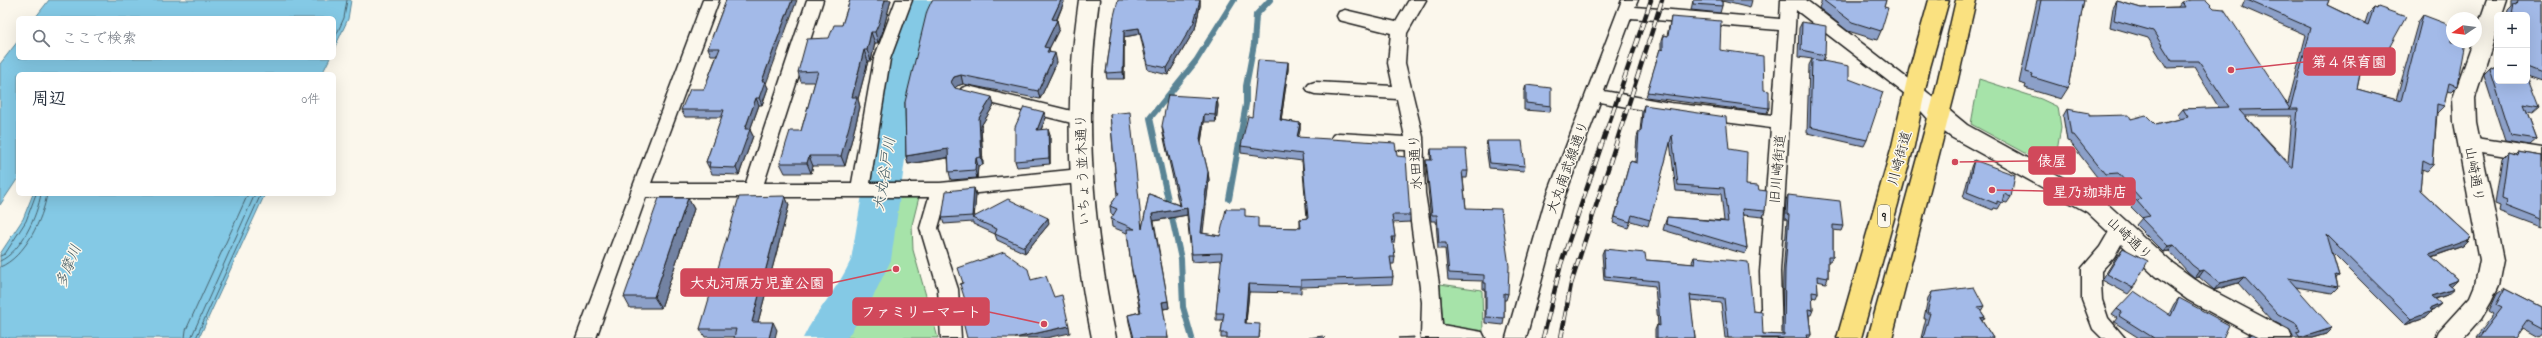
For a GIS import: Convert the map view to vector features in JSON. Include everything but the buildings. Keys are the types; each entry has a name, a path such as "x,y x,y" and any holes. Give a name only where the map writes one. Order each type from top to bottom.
{"main road":[{"name":"川崎街道","path":"1849,338 1904,146 1915,93 1939,0"},
{"name":"川崎街道","path":"1880,338 1938,116 1966,0"}],"street":[{"path":"586,338 639,190 711,0"},
{"path":"753,188 815,0"},
{"path":"863,190 882,59 904,0"},
{"name":"いちょう並木通り","path":"1090,0 1083,56 1080,119 1080,176 1087,251 1104,338"},
{"name":"水田通り","path":"1418,0 1406,14 1400,29 1396,48 1402,93 1413,129 1415,144 1416,193 1426,258 1431,335"},
{"name":"旧川崎街道","path":"1772,338 1770,272 1788,25 1788,0"},
{"path":"1795,0 1881,69 1915,93"},
{"name":"山崎通り","path":"2448,338 2478,308 2490,281 2492,260 2465,122 2464,98 2497,0"},
{"path":"1628,6 1788,25"},
{"name":"大丸南武線通り","path":"1516,338 1554,200 1628,6"},
{"path":"1345,16 1400,29"},
{"path":"1315,88 1402,93"},
{"path":"963,91 1080,119"},
{"name":"山崎通り","path":"1915,93 1938,116 1959,131 2095,206 2121,228 2163,269 2196,293 2280,338"},
{"path":"1594,96 1670,109 1781,123"},
{"path":"1339,140 1415,144"},
{"path":"2470,144 2542,155"},
{"path":"639,190 753,188 940,190 1080,176"},
{"path":"940,190 929,228 948,289 951,338"},
{"path":"2115,338 2100,323 2092,300 2091,284 2092,268 2107,252 2121,228"},
{"path":"1431,335 1475,338"}],"green space":[{"path":"1979,79 2041,99 2058,107 2061,127 2054,169 1971,124"},
{"path":"919,197 912,225 913,250 938,338 832,338 855,305 871,273 881,239 888,199"},
{"path":"1440,284 1482,290 1483,332 1447,327 1443,323"}],"water":[{"path":"49,0 351,0 348,19 336,45 336,16 37,16"},
{"path":"16,44 16,60 329,60 323,72 16,72 16,181 0,205 0,64"},
{"name":"多摩川","path":"32,196 264,196 199,338 0,338 0,254 23,219"}],"waterway":[{"name":"大丸谷戸川","path":"823,338 838,320 850,301 871,260 902,59 924,0"},
{"path":"1192,338 1183,307 1181,259 1150,118 1196,61 1234,0"},
{"path":"1229,199 1246,104 1246,86 1254,44 1256,15 1270,0"}],"railway":[{"path":"1543,338 1561,264 1651,0"},
{"path":"1561,338 1571,284 1662,0"}],"place":[{"name":"第４保育園","path":"2231,70"},
{"name":"俵屋","path":"1955,162"},
{"name":"星乃珈琲店","path":"1992,190"},
{"name":"大丸河原方児童公園","path":"896,269"},
{"name":"ファミリーマート","path":"1044,324"}]}
